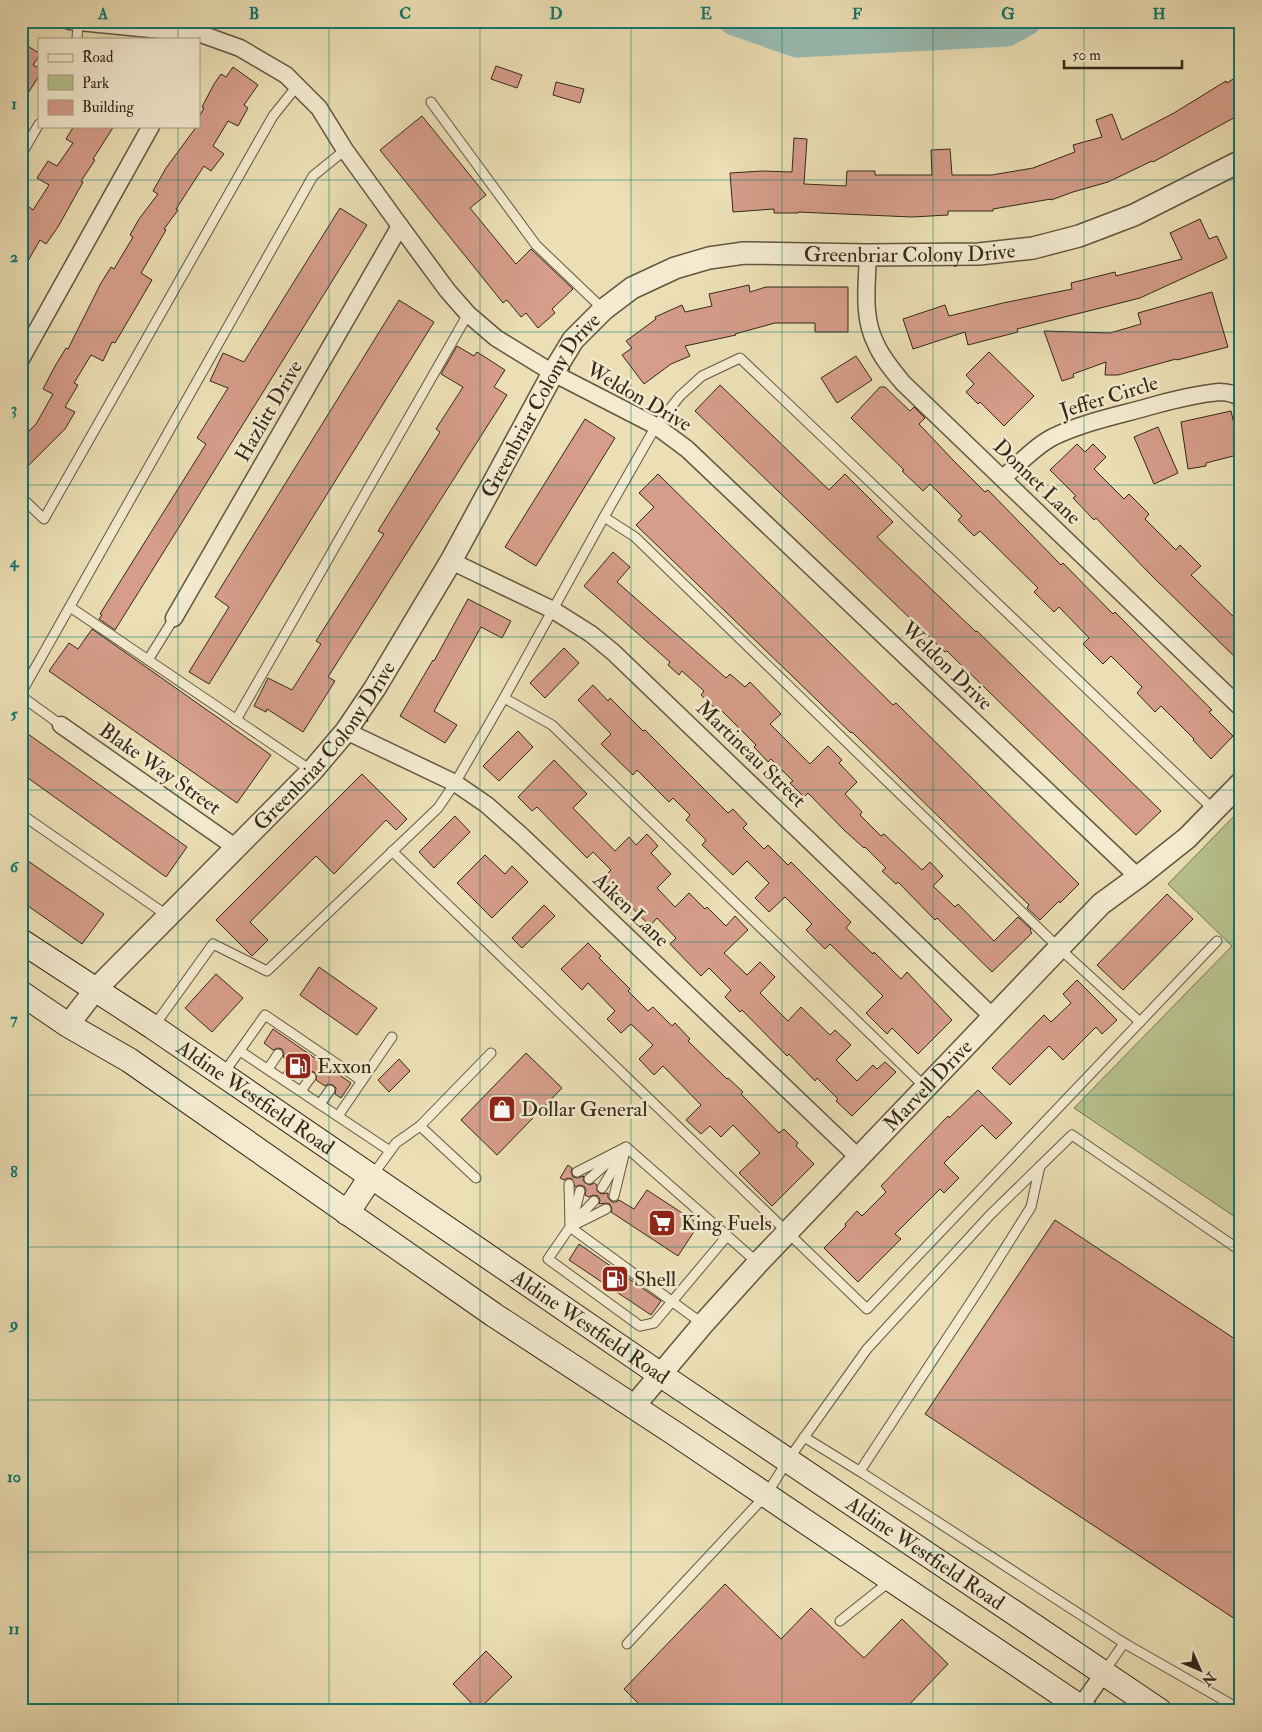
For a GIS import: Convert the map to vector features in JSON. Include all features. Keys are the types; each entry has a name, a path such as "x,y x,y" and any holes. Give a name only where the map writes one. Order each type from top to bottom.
{"main road":[{"name":"Aldine Westfield Road","path":"21,941 153,1027 661,1375 1160,1711"},
{"name":"Aldine Westfield Road","path":"21,993 68,1025 129,1060 494,1315 634,1406 1081,1709"},
{"path":"347,1213 371,1176"}],"street":[{"name":"Weldon Drive","path":"74,22 200,36 240,48 286,75 319,108 345,150 447,290 468,314 496,338 553,373 656,426 687,449 1138,877"},
{"path":"21,359 150,128"},
{"name":"Greenbriar Colony Drive","path":"68,1025 95,990 312,771 346,731 375,688 451,561 553,373 573,340 603,310 632,288 675,268 708,258 744,253 979,254 1042,246 1079,236 1134,215 1241,161"},
{"name":"Hazlitt Drive","path":"174,618 400,226"},
{"name":"Donnet Lane","path":"868,255 867,316 876,345 889,366 903,383 1241,708"},
{"name":"Jeffer Circle","path":"1003,478 1033,451 1052,438 1100,419 1157,405 1179,397 1221,392 1241,398"},
{"name":"Martineau Street","path":"451,561 553,610 591,634 613,652 993,1017"},
{"name":"Blake Way Street","path":"61,725 235,847"},
{"name":"Aiken Lane","path":"346,731 455,783 487,805 523,837 859,1158"},
{"name":"Marvell Drive","path":"634,1406 703,1324 758,1263 1101,904 1187,838 1241,783"},
{"path":"1081,1709 1104,1673"}],"lane":[{"path":"74,22 77,38"},
{"path":"21,497 44,519 273,116 297,86"},
{"path":"432,102 536,245 603,310"},
{"path":"21,155 38,126"},
{"path":"61,725 21,694 313,176 345,150"},
{"path":"236,720 468,314"},
{"path":"153,1027 213,944 267,971 438,808 455,783 504,698 656,426 680,396 702,376 740,358 1214,810"},
{"path":"604,517 635,537 1059,948 1140,1022"},
{"path":"70,607 312,771"},
{"path":"148,660 174,618"},
{"path":"504,698 552,725 926,1088"},
{"path":"21,814 168,916"},
{"path":"392,850 867,1309 1217,941"},
{"path":"222,1074 265,1015 290,1036 341,1072 362,1081"},
{"path":"338,1116 392,1037"},
{"path":"240,1051 390,1151"},
{"path":"371,1176 396,1143 420,1126 491,1053"},
{"path":"268,1069 278,1054"},
{"path":"285,1080 294,1065"},
{"path":"302,1091 311,1077"},
{"path":"320,1104 330,1090"},
{"path":"420,1126 476,1178"},
{"path":"627,1644 766,1495 788,1460 867,1349 990,1215 1072,1135 1241,1251"},
{"path":"577,1172 626,1148"},
{"path":"589,1179 626,1148"},
{"path":"602,1188 626,1148"},
{"path":"614,1196 626,1148"},
{"path":"626,1148 758,1263"},
{"path":"860,1472 1031,1207 1040,1166"},
{"path":"569,1184 570,1227"},
{"path":"570,1227 580,1192"},
{"path":"594,1201 570,1227 548,1259 640,1326 654,1323 727,1236"},
{"path":"570,1227 606,1209"},
{"path":"570,1227 703,1324"},
{"path":"804,1437 1124,1643 1241,1710"},
{"path":"840,1621 892,1580"},
{"path":"1104,1673 1124,1643"}],"green space":[{"path":"1241,809 1241,1221 1074,1108 1232,946 1168,884"}],"building":[{"path":"21,42 38,52 38,58 33,65 38,68 38,78 21,104"},
{"path":"496,66 522,75 517,88 491,79"},
{"path":"233,67 258,85 244,105 248,108 238,126 228,121 213,146 224,154 211,171 204,166 176,209 178,210 164,229 166,230 141,273 152,280 115,343 112,342 103,361 91,355 74,383 78,385 65,407 75,412 65,429 21,473 21,439 36,424 53,394 43,389 66,348 68,349 101,283 111,267 114,269 133,237 130,235 139,219 158,194 153,191 166,168 196,128 200,128 200,115 204,108 202,107 214,84 221,74 226,77"},
{"path":"1241,74 1241,114 1153,162 1108,182 1051,200 993,209 993,211 948,211 948,215 912,217 798,212 774,213 774,209 733,212 730,173 792,172 794,138 807,139 804,184 846,186 847,171 875,171 875,175 932,175 931,150 950,149 952,175 992,175 1033,168 1075,152 1073,145 1102,137 1096,120 1112,114 1122,140 1174,113"},
{"path":"556,82 584,89 580,103 553,95"},
{"path":"422,116 486,195 470,208 516,264 531,249 573,289 552,309 555,313 538,328 526,313 521,317 507,300 503,303 380,150"},
{"path":"73,128 113,128 93,159 95,160 81,181 83,182 58,227 46,244 40,240 21,273 21,201 33,210 49,185 37,178 48,161 57,166 73,143 66,139"},
{"path":"340,208 367,225 115,630 99,619 102,615 100,614 206,444 197,438 228,388 210,381 223,353 244,362"},
{"path":"1200,219 1209,239 1217,236 1227,258 1140,298 1017,329 1018,332 968,345 965,332 913,349 903,319 945,305 949,316 1072,289 1071,283 1115,272 1116,276 1182,259 1170,233"},
{"path":"749,285 750,292 766,287 848,287 848,332 815,332 815,323 775,323 736,335 685,346 690,356 671,364 644,384 622,355 632,348 626,341 656,319 655,317 682,305 685,312 712,306 709,294"},
{"path":"1212,292 1228,347 1118,375 1105,375 1106,362 1073,374 1074,377 1062,381 1044,331 1110,333 1141,324 1138,313"},
{"path":"399,300 434,322 209,684 189,672 229,607 215,597"},
{"path":"457,346 474,356 477,352 505,370 494,387 507,395 328,677 335,681 303,732 267,709 266,712 254,706 268,678 292,690 321,644 316,641 384,534 378,531 440,432 436,429 463,387 441,374"},
{"path":"989,352 1034,396 1004,426 980,402 978,404 966,392 974,384 966,375"},
{"path":"856,356 872,380 837,403 821,378"},
{"path":"720,385 829,490 845,474 893,522 877,537 977,631 1161,811 1136,835 947,651 945,652 695,411"},
{"path":"880,387 885,387 910,411 914,407 925,418 919,424 953,460 985,492 988,490 1061,565 1063,563 1113,614 1115,612 1212,710 1209,712 1233,736 1211,759 1161,706 1155,712 1137,693 1142,687 1111,656 1103,664 1083,644 1089,638 1059,607 1054,612 1034,592 1038,588 980,531 974,536 958,520 962,516 930,484 923,491 851,418"},
{"path":"1231,411 1241,454 1206,463 1206,466 1188,469 1181,422"},
{"path":"585,419 615,438 536,566 505,547"},
{"path":"1158,427 1178,473 1154,484 1134,437"},
{"path":"1077,444 1085,452 1093,444 1106,457 1094,469 1124,499 1129,494 1149,514 1145,519 1176,550 1180,545 1201,566 1191,575 1241,624 1241,663 1096,518 1094,520 1073,498 1076,496 1050,470"},
{"path":"658,474 893,705 896,703 1079,884 1060,903 1059,901 1040,920 1027,908 1029,905 636,525 654,507 639,493"},
{"path":"613,552 630,567 617,582 726,678 730,674 745,687 750,682 781,714 770,724 810,764 828,746 842,760 839,763 857,782 845,794 862,812 860,815 881,836 884,834 922,870 930,862 943,876 933,886 955,907 958,904 994,941 1018,917 1031,929 1032,933 992,972 937,918 935,920 898,882 896,884 882,871 886,868 844,830 808,793 804,797 790,783 793,781 771,759 768,762 754,747 756,745 719,708 717,710 701,695 704,691 682,671 679,675 668,665 670,662 584,586"},
{"path":"468,599 511,621 502,638 481,627 434,711 457,725 445,743 400,716 434,661"},
{"path":"92,629 271,755 237,803 49,671 69,643 78,649"},
{"path":"564,648 579,663 545,698 530,683"},
{"path":"593,685 608,701 610,698 643,731 645,730 728,813 733,809 747,824 743,828 764,849 768,845 788,865 791,862 851,922 846,928 901,979 907,972 952,1020 918,1054 892,1028 887,1034 866,1013 883,996 830,944 825,949 806,930 812,924 785,897 769,912 755,898 769,883 747,861 733,875 702,845 706,840 686,820 690,815 673,798 669,802 637,770 633,775 601,744 611,734 578,700"},
{"path":"21,729 187,847 166,877 21,773"},
{"path":"518,731 533,747 499,781 483,766"},
{"path":"554,760 587,794 573,808 615,851 629,837 636,845 647,834 658,846 651,853 671,874 657,888 675,907 689,893 705,909 707,907 726,926 735,916 748,930 724,953 747,975 760,962 775,977 760,993 788,1021 801,1007 830,1035 835,1030 851,1045 836,1060 857,1081 873,1065 877,1069 885,1062 896,1072 852,1116 836,1101 838,1099 817,1078 815,1081 789,1054 787,1056 742,1010 740,1012 725,997 731,990 709,968 701,976 670,944 676,938 657,918 650,926 603,878 611,870 593,852 587,858 537,807 532,811 518,797"},
{"path":"362,774 407,819 396,830 386,820 334,874 316,856 250,922 268,940 252,956 216,920"},
{"path":"455,816 470,832 434,868 419,852"},
{"path":"485,855 505,874 512,866 528,882 492,918 457,883"},
{"path":"21,856 104,914 82,944 21,901"},
{"path":"1167,894 1193,919 1123,990 1097,965"},
{"path":"544,905 555,916 522,948 512,938"},
{"path":"588,943 601,956 599,958 630,989 628,991 648,1011 653,1007 672,1026 675,1023 690,1039 688,1041 743,1092 741,1094 779,1133 784,1129 798,1143 796,1146 814,1164 772,1206 739,1173 760,1153 733,1125 721,1137 710,1126 701,1134 686,1120 701,1105 663,1066 654,1075 639,1059 653,1045 631,1024 621,1033 607,1019 615,1011 588,983 582,990 561,969"},
{"path":"319,967 377,1008 357,1035 300,995"},
{"path":"216,974 243,998 212,1032 185,1008"},
{"path":"1077,980 1117,1020 1102,1034 1096,1027 1063,1060 1049,1046 1010,1085 992,1068 1044,1015 1051,1022 1071,1003 1063,994"},
{"path":"273,1029 351,1083 341,1098 335,1094 336,1088 333,1085 328,1084 325,1086 316,1080 317,1075 314,1072 309,1071 306,1073 299,1068 298,1060 289,1061 283,1057 282,1049 273,1050 264,1043"},
{"path":"526,1053 562,1088 497,1155 461,1120"},
{"path":"399,1059 410,1071 389,1092 378,1080"},
{"path":"978,1090 1012,1123 996,1139 982,1125 944,1163 959,1178 944,1193 940,1189 895,1234 901,1239 858,1282 824,1248 846,1226 845,1224 857,1211 862,1216 886,1192 881,1186 948,1116 949,1118"},
{"name":"King Fuels","path":"568,1165 572,1168 573,1177 584,1176 583,1180 585,1183 597,1185 597,1191 601,1194 608,1193 608,1198 612,1202 619,1200 634,1209 647,1190 699,1224 678,1256 611,1212 610,1204 599,1204 598,1196 593,1195 589,1197 585,1195 586,1190 584,1186 579,1185 575,1187 572,1179 564,1180 560,1178"},
{"path":"1055,1220 1241,1343 1241,1623 925,1414"},
{"name":"Shell","path":"579,1244 661,1301 651,1315 569,1260"},
{"path":"725,1584 781,1639 811,1608 864,1658 902,1619 948,1664 903,1711 646,1711 624,1689"},
{"path":"486,1651 512,1677 478,1710 453,1684"}],"waterway":[{"path":"734,21 797,43 1007,32 1027,21"}],"place":[{"name":"Exxon","path":"298,1066"},
{"name":"Dollar General","path":"502,1109"},
{"name":"King Fuels","path":"662,1223"},
{"name":"Shell","path":"615,1279"}]}
